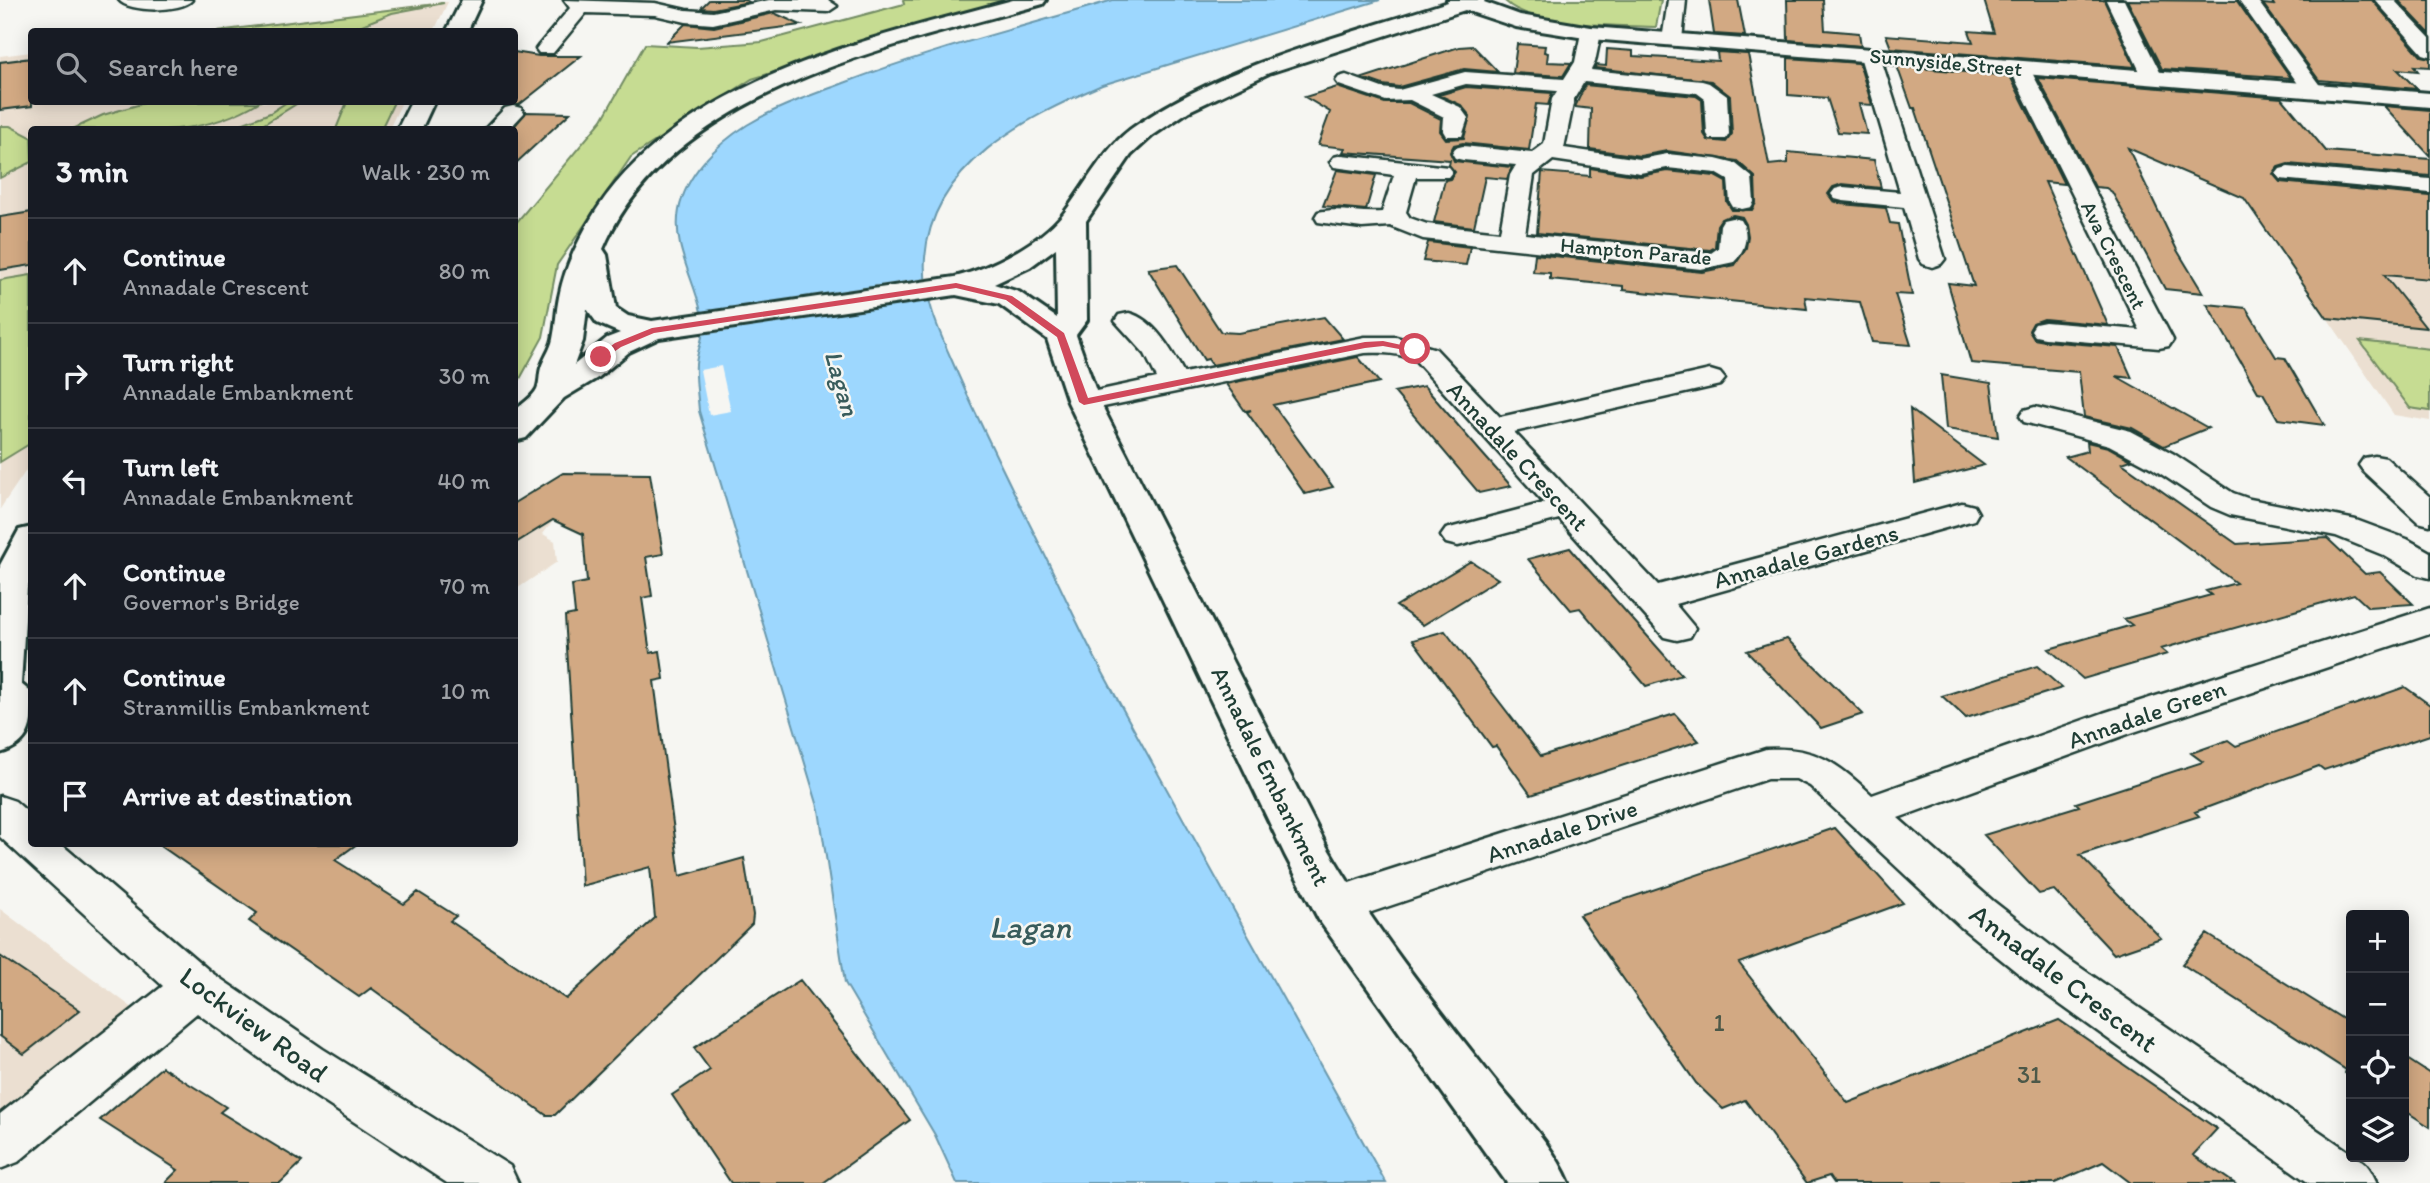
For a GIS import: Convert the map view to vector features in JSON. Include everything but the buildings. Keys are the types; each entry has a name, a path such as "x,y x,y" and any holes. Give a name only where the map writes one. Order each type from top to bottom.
{"street":[{"path":"128,0 138,5 183,0"},
{"path":"458,28 472,0"},
{"path":"553,391 558,365 568,344 574,293 599,227 637,174 663,148 703,120 748,94 838,58 1036,0"},
{"path":"1672,40 1677,0"},
{"path":"2115,0 2153,78"},
{"path":"2248,0 2312,91"},
{"path":"2384,0 2430,50"},
{"path":"518,427 553,391 588,370 618,345 663,329 949,287 982,280 1009,269 1031,256 1072,221 1107,165 1143,131 1186,104 1263,68 1436,6 1466,1"},
{"name":"Sunnyside Street","path":"1466,1 1517,21 1591,33 2430,100"},
{"path":"546,49 577,3 655,9 686,16 713,18 776,4 828,6"},
{"path":"1436,6 1500,16"},
{"path":"1407,169 1394,212 1400,223 1423,231 1511,240 1522,174 1559,134 1563,99 1585,62 1591,33"},
{"path":"1870,55 1932,259"},
{"name":"Ava Crescent","path":"2020,67 2159,340 2045,330"},
{"path":"1346,80 1380,95 1401,96 1465,78 1574,81 1662,74 1702,87 1716,87 1718,134"},
{"path":"1412,93 1452,112 1457,118 1454,131"},
{"path":"411,126 421,105"},
{"path":"499,126 513,113"},
{"path":"1463,153 1541,156"},
{"name":"Hampton Parade","path":"1511,240 1712,261 1724,258 1731,252 1734,244 1740,177 1728,169 1667,161 1640,166 1541,156"},
{"path":"1342,162 1440,172"},
{"path":"2288,174 2430,186"},
{"path":"1843,194 1914,201"},
{"path":"1328,217 1362,221 1396,218"},
{"path":"949,287 1009,298 1061,335 1072,320 1072,221"},
{"path":"591,250 597,302 605,316 624,327 663,329"},
{"path":"1129,321 1157,350 1175,384"},
{"name":"Annadale Embankment","path":"1061,335 1084,402 1308,855 1336,906 1467,1087 1541,1183"},
{"name":"Annadale Crescent","path":"1084,402 1365,345 1402,345 1426,355 1677,628"},
{"path":"1493,428 1710,379"},
{"path":"2035,416 2120,438 2154,456 2222,500 2242,508 2344,527 2395,547 2430,567"},
{"path":"2375,466 2430,514"},
{"path":"1458,536 1566,508"},
{"name":"Annadale Gardens","path":"1650,599 1962,513"},
{"path":"12,709 4,592 28,546"},
{"name":"Annadale Green","path":"1866,813 2117,723 2430,620"},
{"name":"Annadale Crescent","path":"1789,762 1808,766 1824,775 1977,914 2078,993 2351,1183"},
{"name":"Annadale Drive","path":"1336,906 1753,768 1789,762"},
{"name":"Lockview Road","path":"0,812 28,839"},
{"name":"Lockview Road","path":"37,847 196,987 306,1064 492,1183"},
{"path":"0,1145 196,987"}],"shaded area":[{"path":"442,2 448,2 435,28 234,28"},
{"path":"28,52 28,105 401,105 390,126 28,126 28,467 0,509 0,56"},
{"path":"2255,213 2430,230 2430,421 2394,415"},
{"path":"518,504 553,521 543,534 555,541 557,562 518,588"},
{"path":"0,909 134,1009 0,1116"}],"green space":[{"path":"903,0 1007,0 752,79 631,157 557,265 543,337 518,383 518,220 602,120 645,44 697,47 762,42 904,4"},
{"path":"1661,0 1656,27 1555,21 1518,10 1505,1"},
{"path":"444,3 392,13 354,28 241,28"},
{"path":"138,105 254,105 237,114 196,126 79,126 103,115"},
{"path":"282,105 295,105 261,126 236,126 270,113"},
{"path":"346,105 393,105 382,126 337,126"},
{"path":"0,126 10,126 28,135 28,164 0,178"},
{"path":"28,275 28,445 0,462 0,280"},
{"path":"2360,341 2430,349 2430,411 2410,408"}],"water":[{"name":"Lagan","path":"1113,0 1380,0 1102,85 1014,129 964,171 945,196 931,225 925,273 930,302 944,343 1087,641 1386,1183 957,1183 935,1135 845,983 819,810 699,411 696,364 703,334 703,320 681,249 678,223 679,210 688,184 714,151 747,125 807,97 910,59"}],"pier":[{"path":"928,278 932,300 700,335 698,312"},
{"path":"721,366 731,411 709,415 700,370"}],"route":[{"path":"601,357 618,345 652,330 956,286 975,288 1009,298 1061,335 1084,402 1365,345 1402,345 1415,349"}]}
